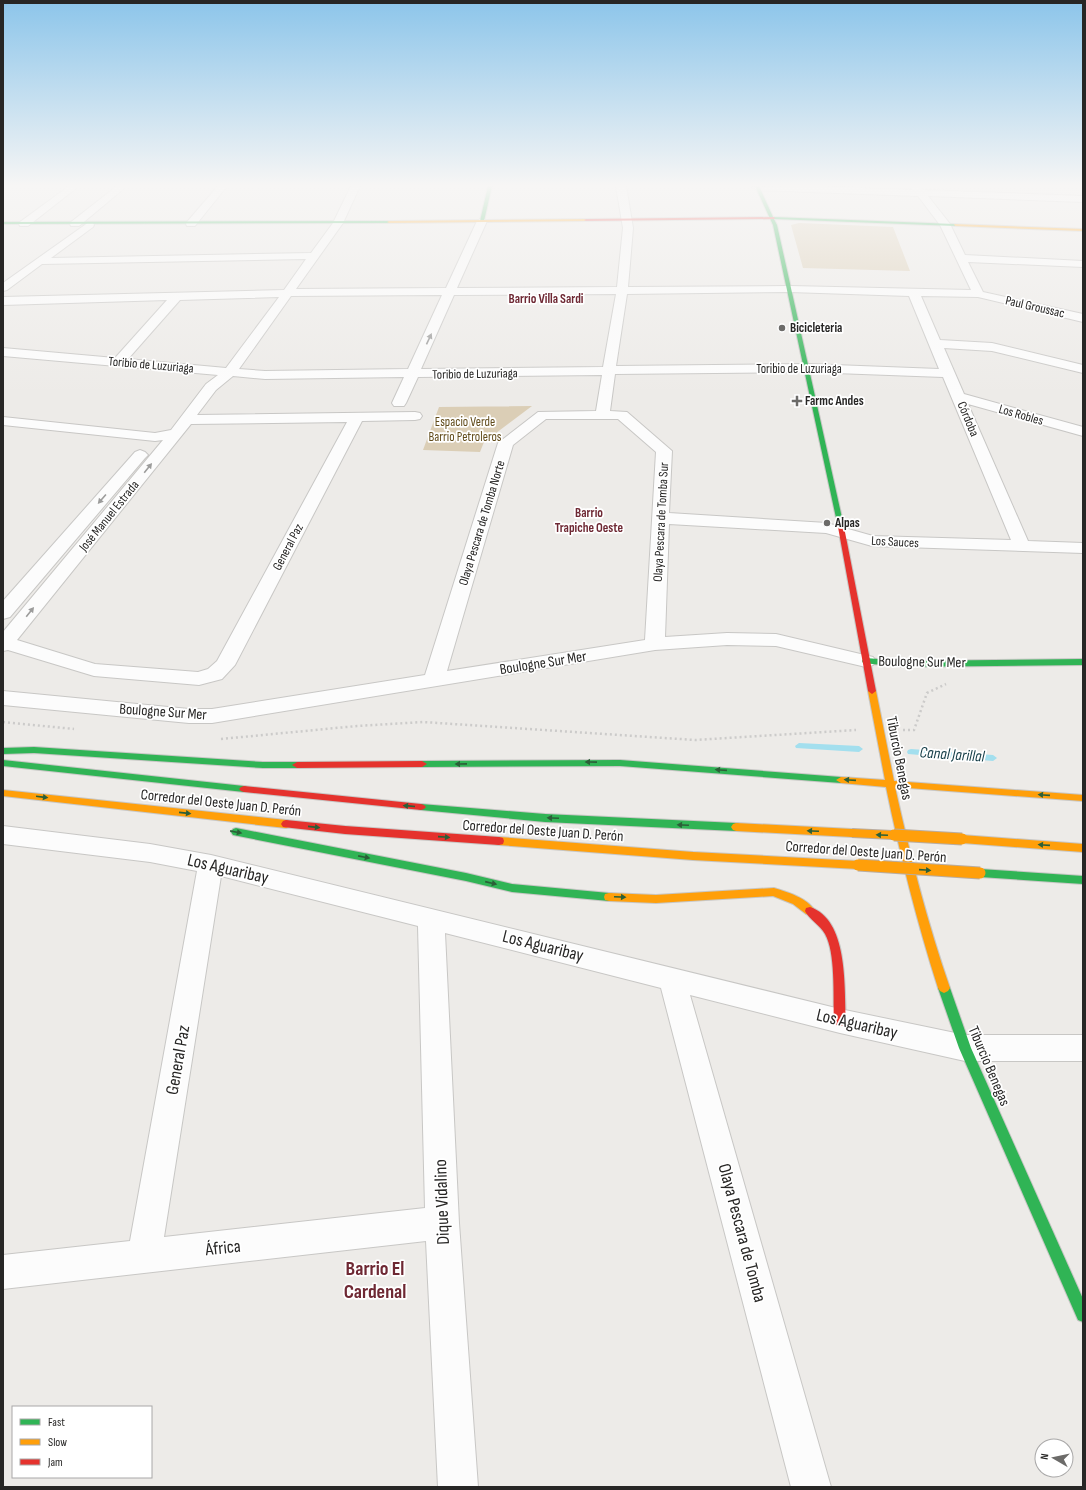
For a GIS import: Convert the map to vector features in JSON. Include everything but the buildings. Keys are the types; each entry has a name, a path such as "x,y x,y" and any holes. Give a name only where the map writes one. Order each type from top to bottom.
{"main road":[{"name":"Tiburcio Benegas","path":"781,256 808,368 842,531 889,783 928,944 965,1048 1082,1309"},
{"name":"Boulogne Sur Mer","path":"866,661 901,664 1083,662"},
{"path":"3,751 34,750 263,765 620,763 1083,798"},
{"name":"Corredor del Oeste Juan D. Perón","path":"3,763 343,800 514,815 962,839 1083,848"},
{"name":"Corredor del Oeste Juan D. Perón","path":"3,792 88,803 345,830 693,856 1083,880"},
{"path":"88,803 196,824"},
{"path":"227,830 466,877 512,888 575,895 656,899 774,892 797,901 819,917 832,935 837,964 840,1021"}],"street":[{"path":"3,288 47,256"},
{"path":"40,261 315,256"},
{"path":"230,372 315,256"},
{"path":"399,403 466,256"},
{"path":"602,415 622,291 625,256"},
{"path":"978,294 961,258 1083,264"},
{"name":"Paul Groussac","path":"3,301 288,293 790,289 978,294 1083,318"},
{"name":"Córdoba","path":"913,292 1022,546"},
{"path":"118,362 177,296"},
{"path":"936,344 992,347 1083,369"},
{"name":"Toribio de Luzuriaga","path":"3,352 264,375 609,372 808,368 948,373"},
{"name":"José Manuel Estrada","path":"4,643 176,434 210,387 230,372"},
{"name":"Los Robles","path":"958,397 1083,432"},
{"name":"Olaya Pescara de Tomba Norte","path":"434,680 506,443 543,415 602,415"},
{"name":"Olaya Pescara de Tomba Sur","path":"602,415 622,415 664,451 655,644"},
{"path":"186,420 415,416"},
{"name":"General Paz","path":"4,643 94,670 198,679 215,674 225,665 357,417"},
{"path":"3,422 155,438 176,434"},
{"name":"José Manuel Estrada","path":"3,613 155,438"},
{"name":"Los Sauces","path":"661,518 812,526 842,531 858,538 872,541 1083,548"},
{"name":"Boulogne Sur Mer","path":"3,698 189,716 212,716 655,644 727,639 776,640 866,661"},
{"name":"Los Aguaribay","path":"3,835 150,853 211,864 840,1021 965,1048 1083,1048"},
{"name":"General Paz","path":"144,1256 211,864"},
{"name":"Dique Vidalino","path":"431,918 442,1223 458,1487"},
{"name":"Olaya Pescara de Tomba","path":"672,979 811,1487"},
{"name":"África","path":"3,1272 442,1223"}],"path":[{"path":"220,739 357,726 423,722 695,740 880,730 914,730 927,693 944,684 950,683"},
{"path":"3,722 74,730"}],"green space":[{"path":"800,256 904,256 910,271 803,268"},
{"name":"Espacio Verde Barrio Petroleros","path":"532,406 484,442 480,452 423,450 439,407"}],"waterway":[{"name":"Canal Jarillal","path":"799,746 859,749"},
{"name":"Canal Jarillal","path":"911,752 993,758"}],"traffic: fast":[{"path":"782,256 841,527"},
{"path":"866,661 901,664 1083,662"},
{"path":"3,751 34,750 263,765 297,765"},
{"path":"3,763 244,789"},
{"path":"422,764 620,763 841,780"},
{"path":"421,807 545,818 736,827"},
{"path":"236,832 466,877 512,888 609,897"},
{"path":"980,873 1083,880"},
{"path":"944,988 965,1048 1083,1315"}],"traffic: slow":[{"path":"872,691 902,841 921,915 944,988"},
{"path":"841,780 1083,798"},
{"path":"3,793 286,824"},
{"path":"736,827 852,833"},
{"path":"852,833 962,839"},
{"path":"962,839 1083,848"},
{"path":"499,841 693,856 858,865"},
{"path":"858,865 980,873"},
{"path":"609,897 656,899 774,892 797,901 810,911"}],"traffic: jam":[{"path":"841,527 872,691"},
{"path":"297,765 422,764"},
{"path":"244,789 421,807"},
{"path":"286,824 345,830 499,841"},
{"path":"810,911 825,924 834,941 839,989 840,1021"}],"place":[{"name":"Bicicleteria","path":"782,328"},
{"name":"Farmc Andes","path":"797,401"},
{"name":"Alpas","path":"827,523"}],"district":[{"name":"Barrio Villa Sardi","path":"546,299"},
{"name":"Barrio Trapiche Oeste","path":"589,520"},
{"name":"Barrio El Cardenal","path":"375,1280"}]}
